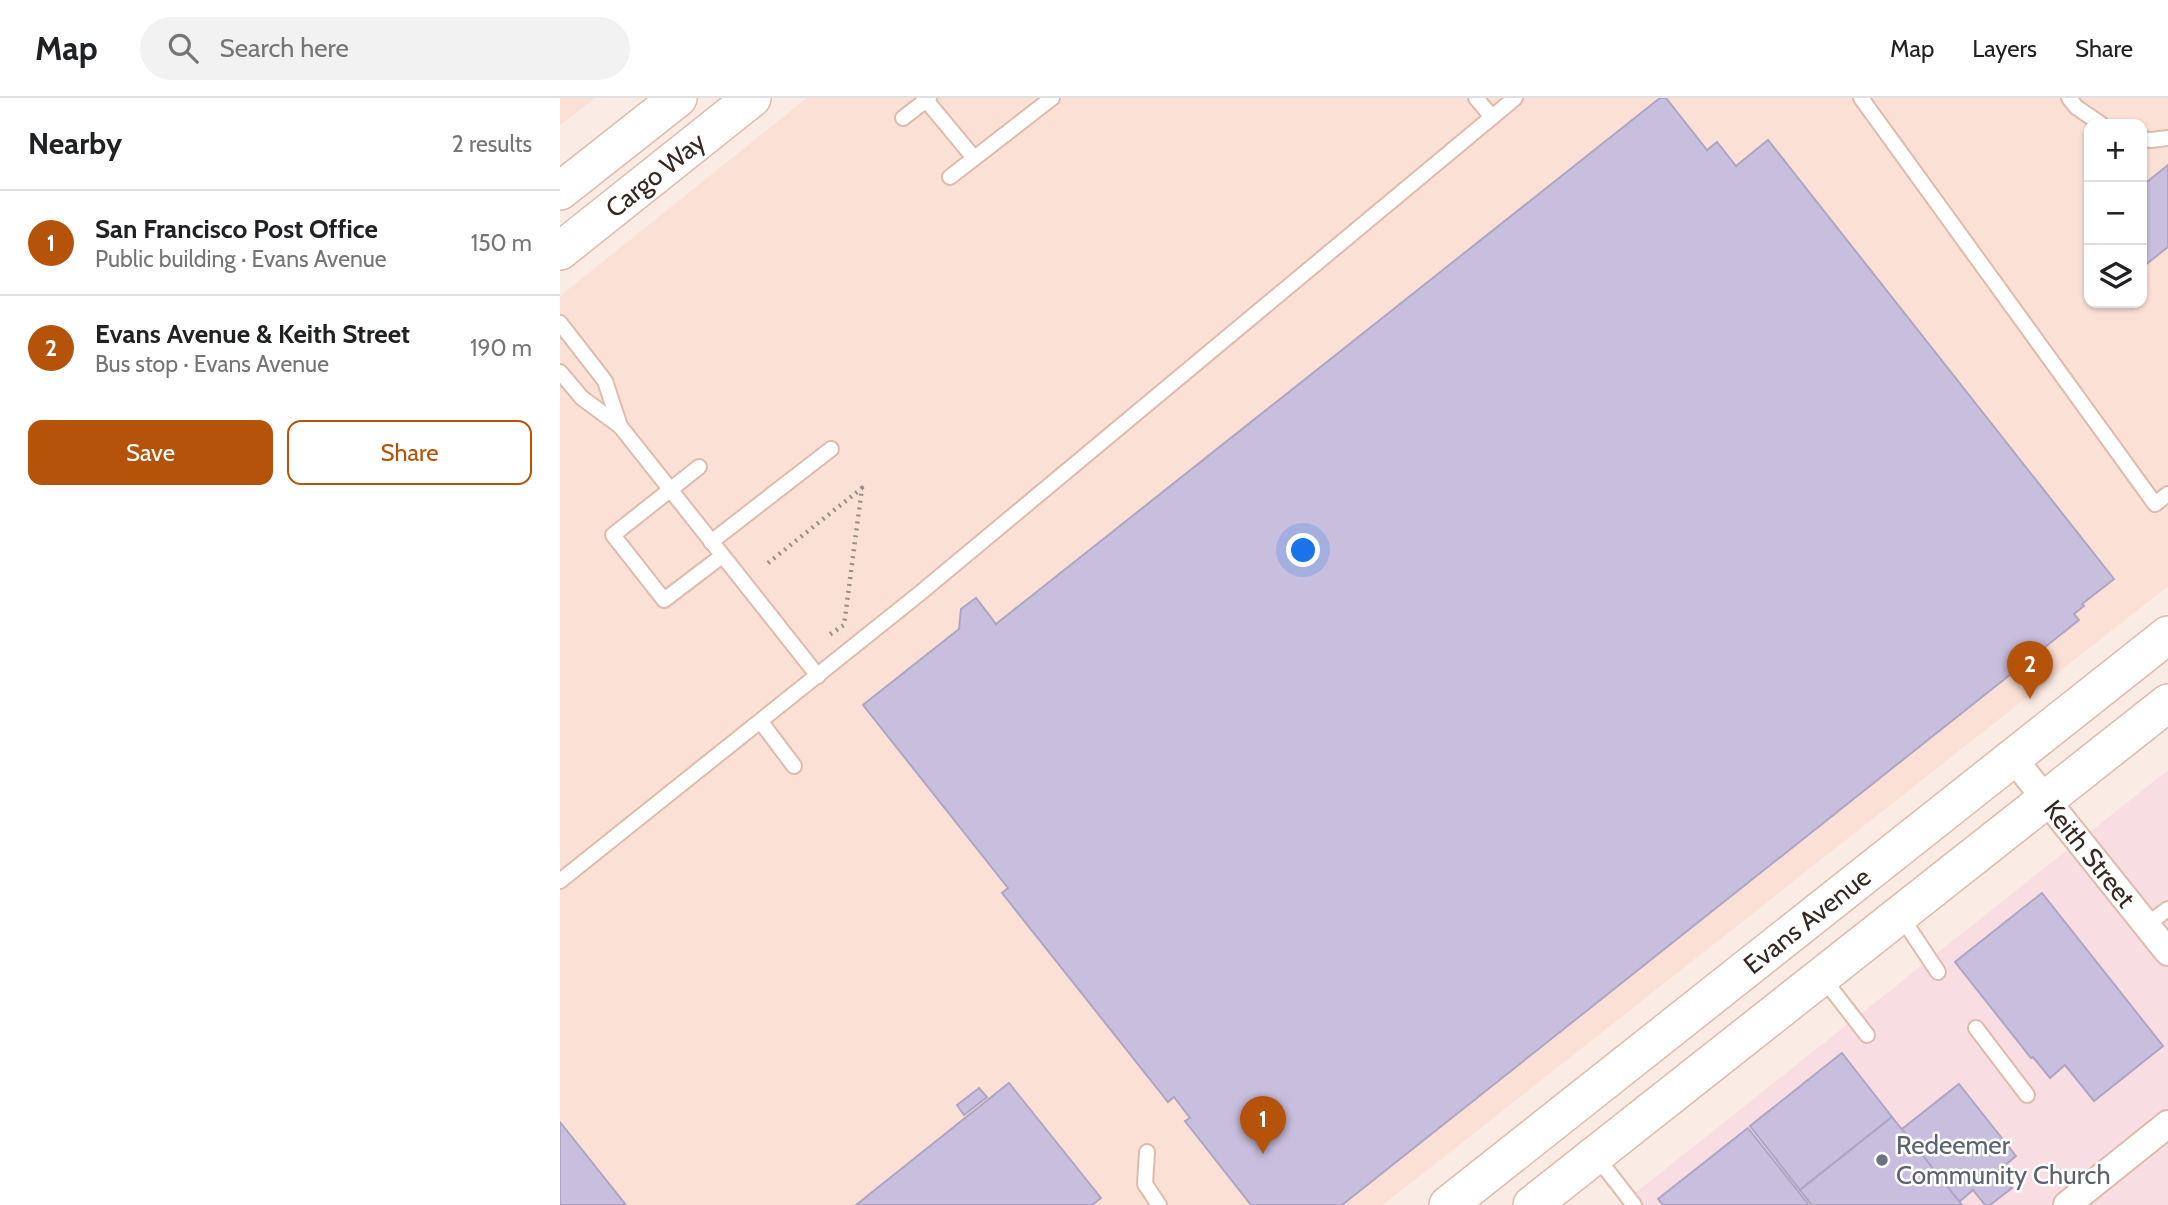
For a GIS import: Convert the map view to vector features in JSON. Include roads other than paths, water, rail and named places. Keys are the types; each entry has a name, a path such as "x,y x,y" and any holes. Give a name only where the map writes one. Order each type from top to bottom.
{"main road":[{"name":"Cargo Way","path":"560,191 678,98"},
{"name":"Cargo Way","path":"560,251 752,98"},
{"name":"Evans Avenue","path":"1448,1205 2168,635"},
{"name":"Evans Avenue","path":"1532,1205 2168,703"}],"street":[{"name":"Keith Street","path":"2012,757 2168,952"},
{"path":"2067,1205 2168,1124"}],"lane":[{"path":"950,177 1052,98"},
{"path":"1476,98 1492,117"},
{"path":"560,881 971,551 1515,98"},
{"path":"1861,98 2154,504 2168,494"},
{"path":"2069,98 2076,107 2094,119"},
{"path":"903,118 927,99 974,158"},
{"path":"2147,140 2168,138"},
{"path":"560,323 605,381 620,426"},
{"path":"560,372 582,398 620,426 817,676"},
{"path":"711,542 831,449"},
{"path":"699,467 613,535 664,600 722,556"},
{"path":"761,722 794,765"},
{"path":"2147,925 2168,909"},
{"path":"1899,914 1938,972"},
{"path":"1821,976 1867,1035"},
{"path":"1976,1028 2027,1095"},
{"path":"1147,1152 1145,1184 1157,1204"},
{"path":"1595,1155 1634,1205"}],"place":[{"name":"Evans Avenue & Keith Street","path":"2030,699"},
{"name":"San Francisco Post Office","path":"1263,1154"},
{"name":"Redeemer Community Church","path":"1882,1160"}]}
